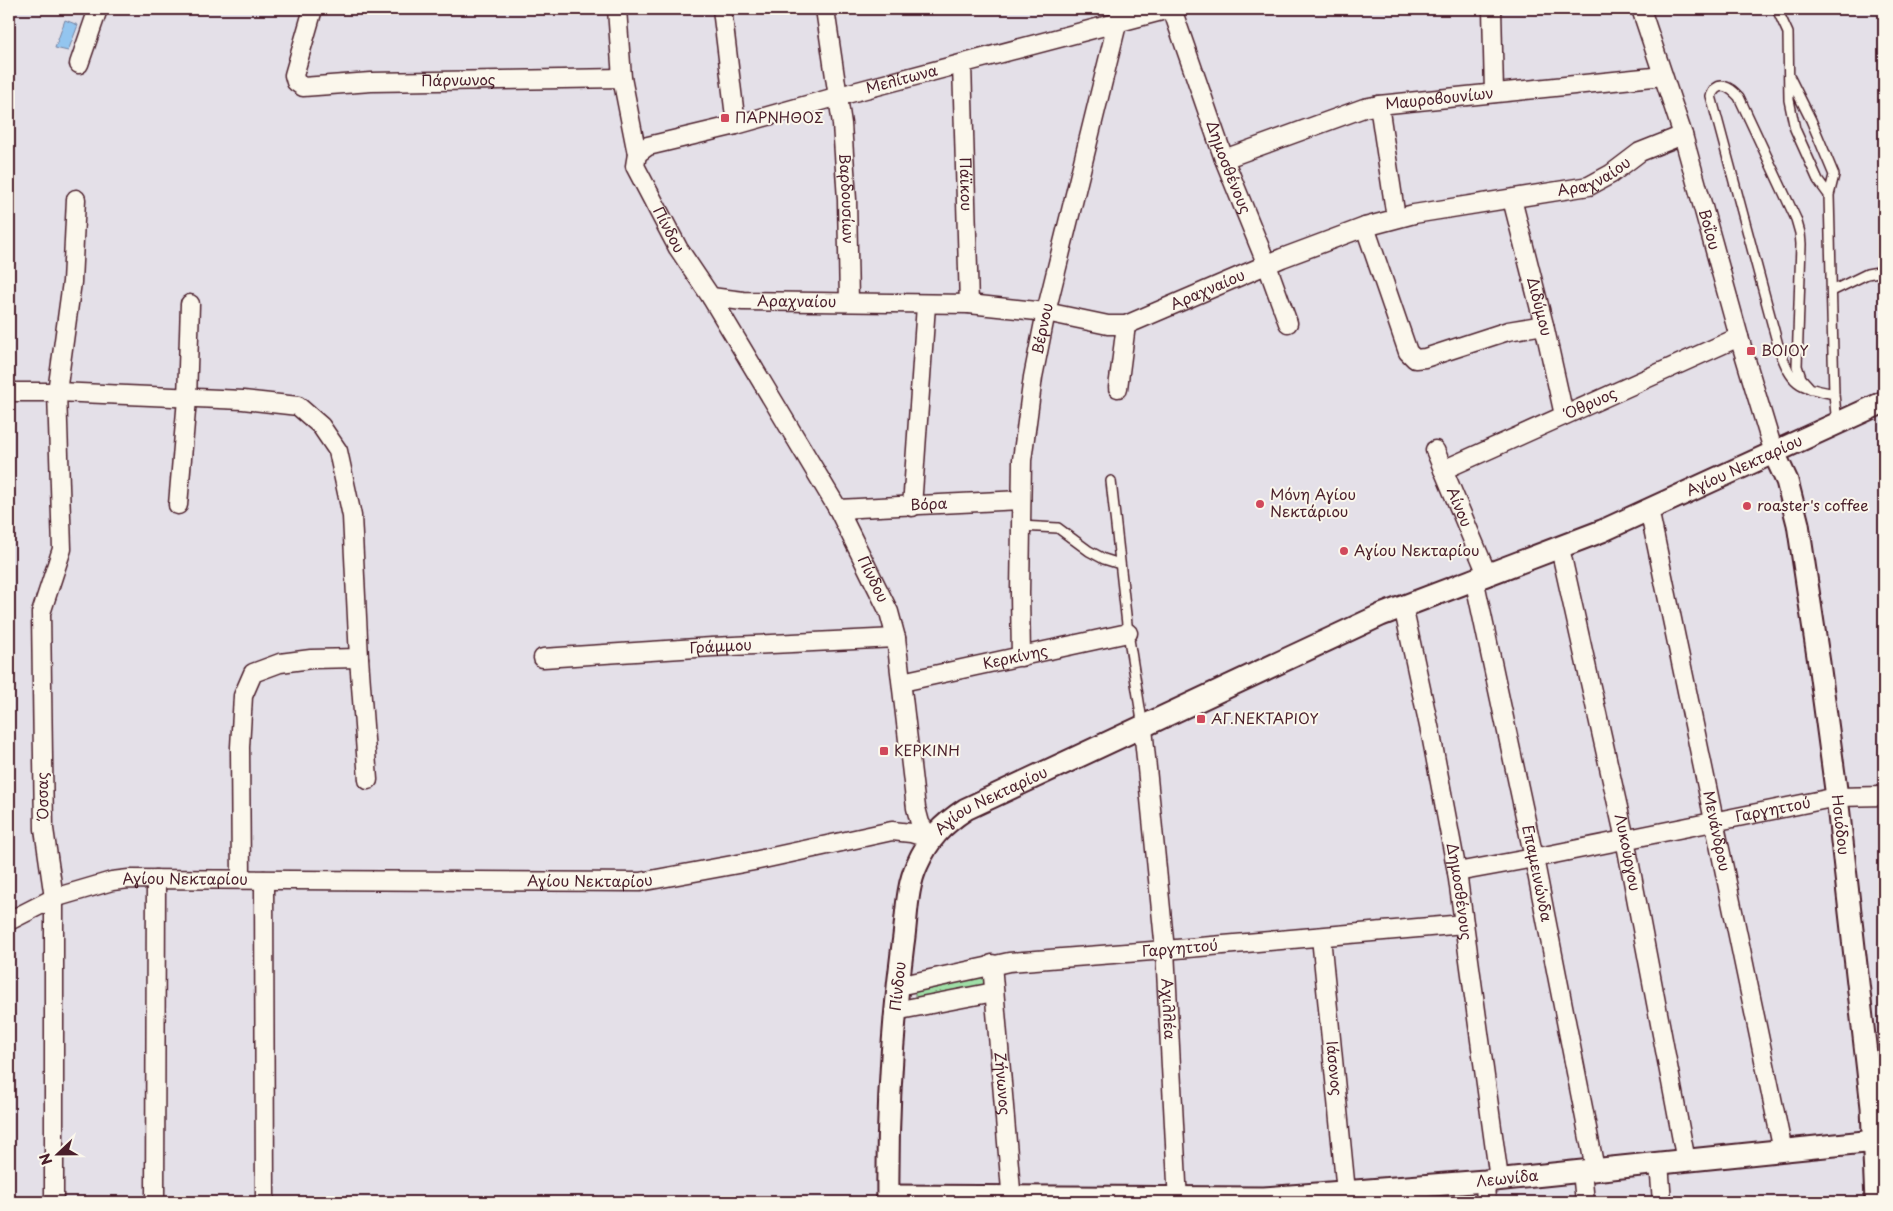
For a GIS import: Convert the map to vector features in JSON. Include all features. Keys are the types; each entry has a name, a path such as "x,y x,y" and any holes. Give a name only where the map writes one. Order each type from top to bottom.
{"street":[{"path":"79,64 98,9"},
{"name":"Πάρνωνος","path":"313,9 294,74 296,82 303,87 371,82 622,78"},
{"name":"Πίνδου","path":"617,9 622,78 637,154 635,166 678,248 711,297 838,509 889,612 896,638 916,808 920,822 930,839 916,867 910,888 898,986 890,1100 888,1199"},
{"path":"722,9 736,125"},
{"name":"Βαρδουσίων","path":"826,9 839,96 847,200 849,301"},
{"name":"Μελίτωνα","path":"637,154 648,146 736,125 962,64 1119,16 1170,9"},
{"name":"Δημοσθένους","path":"1170,9 1224,159 1267,265 1288,323"},
{"path":"1492,9 1494,93"},
{"name":"Βοΐου","path":"1641,9 1683,134 1738,337 1774,453"},
{"name":"Βέρνου","path":"1021,657 1020,526 1022,460 1027,417 1046,312 1119,16"},
{"name":"Πάϊκου","path":"962,64 969,304"},
{"name":"Μαυροβουνίων","path":"1224,159 1379,104 1663,76"},
{"path":"1379,104 1396,218"},
{"name":"Αραχναίου","path":"711,297 743,301 849,301 926,305 969,304 1046,312 1108,325 1126,325 1267,265 1365,227 1396,218 1589,186 1611,174 1640,152 1683,134"},
{"name":"Όσσας","path":"54,1202 54,898 44,829 41,613 62,549 57,392 72,282 76,199"},
{"name":"Διδύμου","path":"1512,200 1544,325 1564,415"},
{"path":"1365,227 1408,352 1415,358 1425,358 1508,331 1544,325"},
{"path":"178,505 187,399 190,304"},
{"path":"912,506 926,305"},
{"path":"1118,388 1126,325"},
{"name":"Όθρυος","path":"1443,470 1738,337"},
{"path":"9,392 57,392 243,400 298,406 321,426 338,451 352,516 359,658 368,780"},
{"name":"Αγίου Νεκταρίου","path":"9,921 54,898 112,881 241,879 640,882 745,863 892,831 911,833 930,839 949,821 966,809 1403,606 1560,548 1649,510 1884,402"},
{"name":"Αίνου","path":"1434,450 1481,576"},
{"name":"Ησιόδου","path":"1774,453 1787,481 1798,524 1819,663 1837,797 1872,1107 1879,1141 1876,1202"},
{"name":"Βόρα","path":"838,509 1021,500"},
{"name":"Μενάνδρου","path":"1649,510 1783,1151"},
{"name":"Λυκούργου","path":"1560,548 1625,839 1686,1161"},
{"name":"Επαμεινώνδα","path":"1481,576 1534,858 1589,1170 1584,1202"},
{"name":"Δημοσθένους","path":"1403,606 1432,740 1457,872 1492,1180 1486,1202"},
{"name":"Κερκίνης","path":"902,682 1128,633"},
{"name":"Γράμμου","path":"543,658 896,638"},
{"path":"241,879 240,747 243,696 253,673 280,663 311,658 359,658"},
{"name":"Αχιλλέα","path":"1143,728 1165,950 1177,1200"},
{"name":"Γαργηττού","path":"1457,872 1837,797 1884,796"},
{"path":"155,1202 156,879"},
{"path":"264,880 265,1202"},
{"name":"Γαργηττού","path":"898,986 992,964 1009,962 1464,924"},
{"name":"Ιάσονος","path":"1321,937 1346,1197"},
{"name":"Ζήνωνος","path":"992,964 1012,1200"},
{"path":"896,1011 994,992"},
{"name":"Λεωνίδα","path":"888,1199 1177,1200 1346,1197 1492,1180 1879,1141"},
{"path":"1659,1163 1662,1202"}],"lane":[{"path":"1777,9 1788,33 1789,100 1795,129 1818,180 1829,195"},
{"path":"1790,77 1811,120 1834,175 1829,195 1834,394 1837,424"},
{"path":"1811,389 1801,378 1797,366 1801,244 1796,219 1739,97 1732,89 1724,86 1717,88 1711,96 1712,103 1779,349 1786,368 1796,383 1811,389 1834,394"},
{"path":"1832,291 1867,274 1884,271"},
{"path":"1111,481 1128,633 1143,728"},
{"path":"1020,526 1058,528 1089,552 1104,560 1120,564"}],"green space":[{"path":"984,975 987,982 985,989 915,1003 915,989"}],"water":[{"path":"65,20 78,25 68,51 55,48"}],"place":[{"name":"ΠΑΡΝΗΘΟΣ","path":"725,118"},
{"name":"ΒΟΙΟΥ","path":"1751,351"},
{"name":"Μόνη Αγίου Νεκτάριου","path":"1260,504"},
{"name":"roaster's coffee","path":"1747,506"},
{"name":"Αγίου Νεκταρίου","path":"1344,551"},
{"name":"ΑΓ.ΝΕΚΤΑΡΙΟΥ","path":"1201,719"},
{"name":"ΚΕΡΚΙΝΗ","path":"884,751"}]}
